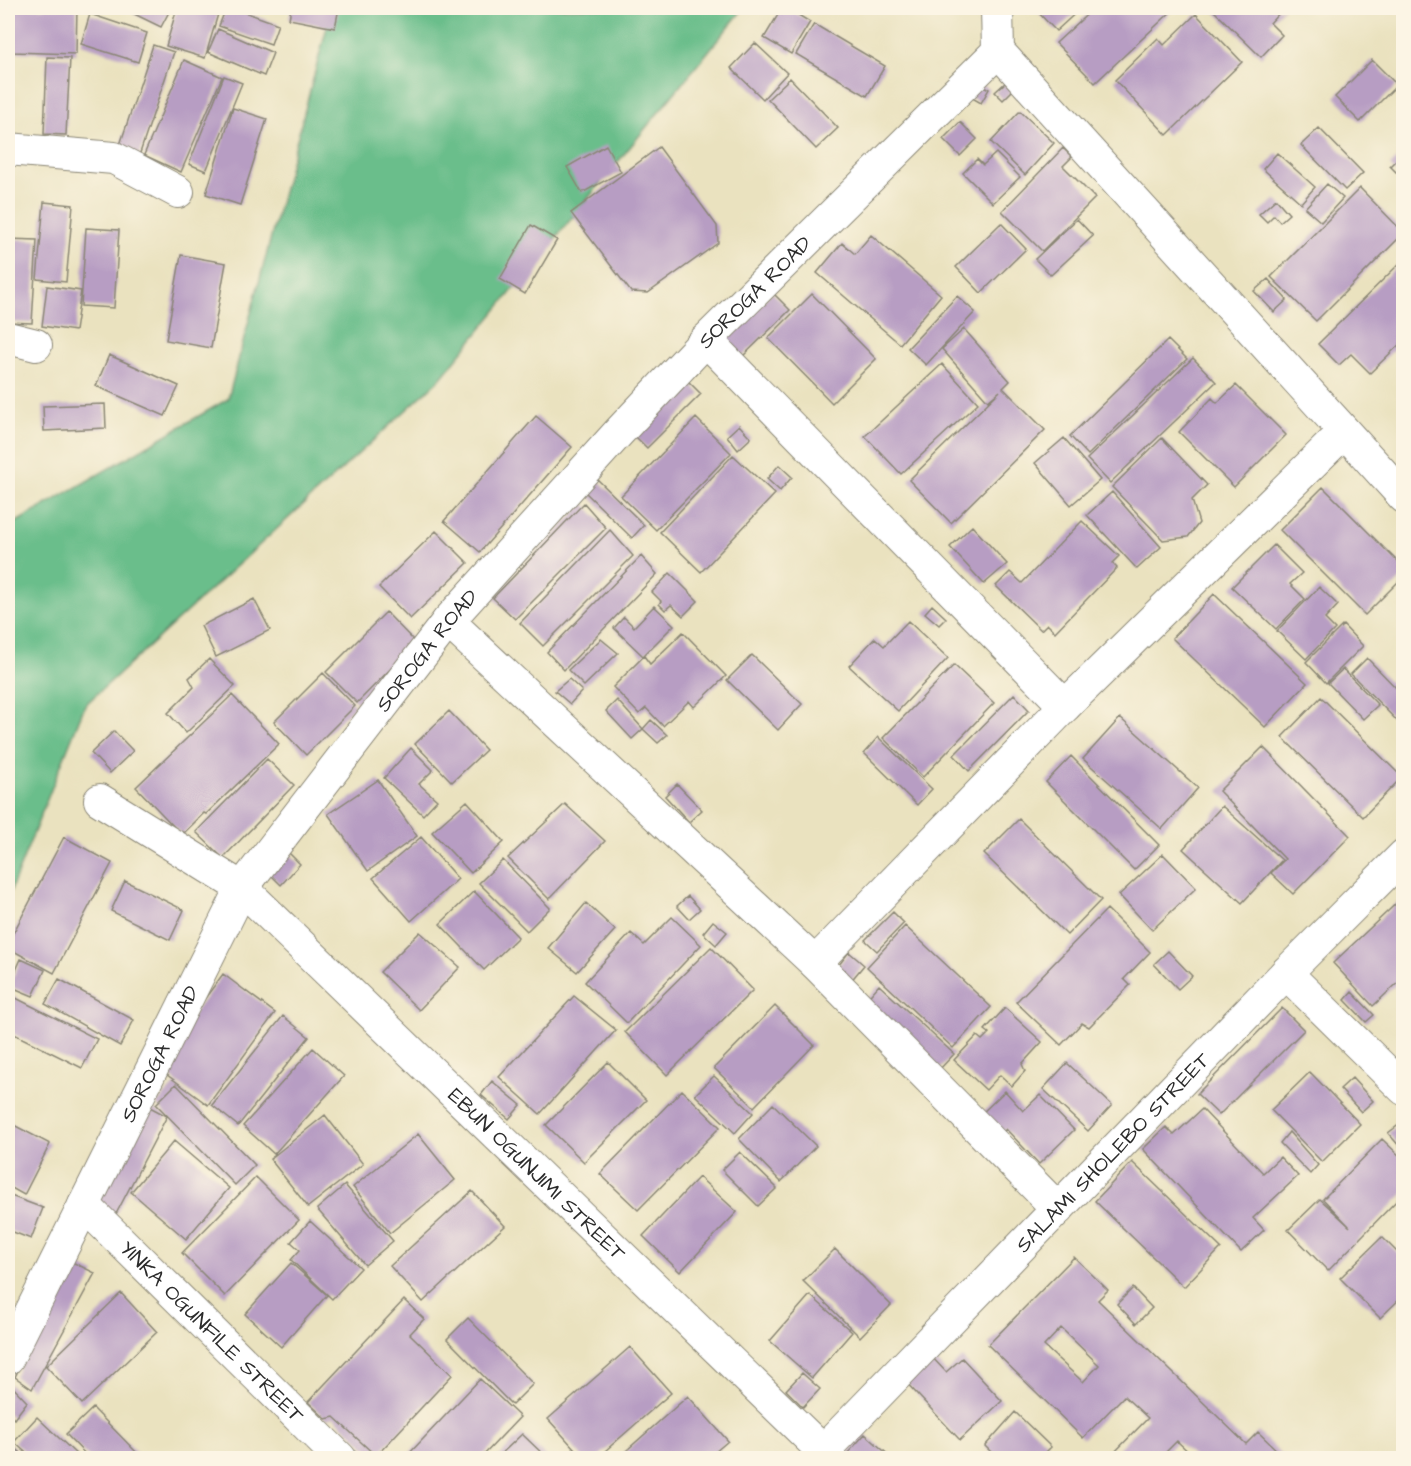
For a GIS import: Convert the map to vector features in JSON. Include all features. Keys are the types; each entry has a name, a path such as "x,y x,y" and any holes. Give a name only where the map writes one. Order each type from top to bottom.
{"street":[{"path":"998,8 998,51 1404,497"},
{"name":"SOROGA ROAD","path":"8,1358 242,888 448,621 619,432 706,340 998,51"},
{"path":"8,149 114,159 178,192"},
{"path":"706,340 1065,706"},
{"path":"814,963 1065,706 1344,432"},
{"path":"448,621 814,963 1058,1209"},
{"name":"EBUN OGUNJIMI STREET","path":"100,800 242,888 827,1455"},
{"name":"SALAMI SHOLEBO STREET","path":"827,1455 1058,1209 1286,973 1404,855"},
{"path":"1286,973 1404,1089"},
{"name":"YINKA OGUNFILE STREET","path":"84,1205 340,1458"}],"green space":[{"path":"332,8 744,8 440,379 85,705 8,897 8,527 228,399"}],"building":[{"path":"12,8 77,8 76,54 12,52"},
{"path":"122,8 171,8 161,27"},
{"path":"177,8 197,8 218,14 205,58 166,46"},
{"path":"226,8 233,8 278,24 271,44 219,26"},
{"path":"291,8 339,8 335,28 289,19"},
{"path":"782,8 787,8 810,22 791,54 764,38"},
{"path":"1034,8 1081,8 1056,31"},
{"path":"1094,8 1175,8 1095,83 1056,43"},
{"path":"1211,8 1284,8 1270,23 1282,35 1261,57"},
{"path":"90,14 147,33 138,62 81,44"},
{"path":"1196,14 1242,62 1167,135 1115,80 1158,38 1164,45"},
{"path":"814,24 885,66 867,96 796,54"},
{"path":"218,29 273,53 264,76 208,52"},
{"path":"755,43 787,73 763,99 731,68"},
{"path":"153,45 174,52 137,162 117,154"},
{"path":"47,57 70,58 66,135 44,134"},
{"path":"184,60 222,77 181,172 144,155"},
{"path":"1372,60 1397,85 1360,122 1335,97"},
{"path":"224,76 242,83 206,171 189,164"},
{"path":"790,78 838,128 816,149 768,99"},
{"path":"974,81 989,89 981,103 967,95"},
{"path":"1005,83 1013,90 1003,100 995,92"},
{"path":"233,108 267,119 240,205 206,194"},
{"path":"1020,111 1054,143 1025,175 991,142"},
{"path":"960,122 977,139 960,156 943,139"},
{"path":"1319,128 1363,173 1345,190 1301,145"},
{"path":"606,145 621,172 582,193 567,167"},
{"path":"659,147 717,226 718,243 648,293 631,292 571,213"},
{"path":"1063,148 1072,157 1063,166 1095,198 1042,251 1002,211"},
{"path":"1404,152 1404,180 1390,166"},
{"path":"996,153 1020,177 993,203 963,173 977,159 983,165"},
{"path":"1277,153 1315,187 1301,203 1263,169"},
{"path":"1327,184 1343,198 1321,222 1305,208"},
{"path":"1360,188 1404,233 1316,321 1271,277"},
{"path":"1276,199 1289,214 1280,222 1274,215 1267,222 1259,214"},
{"path":"44,202 73,205 66,282 37,279"},
{"path":"1077,219 1093,236 1051,275 1035,259"},
{"path":"1001,223 1026,249 981,293 956,267"},
{"path":"531,225 557,240 525,294 500,279"},
{"path":"86,228 119,230 114,308 81,306"},
{"path":"871,235 941,295 900,344 817,273 842,243 855,254"},
{"path":"8,239 37,240 32,323 8,322"},
{"path":"181,255 226,263 211,348 166,340"},
{"path":"1404,259 1404,340 1370,373 1351,354 1339,365 1318,344"},
{"path":"1268,279 1287,300 1274,312 1254,291"},
{"path":"47,286 81,291 75,331 42,326"},
{"path":"772,292 790,310 741,358 724,341"},
{"path":"812,294 876,359 832,403 768,338"},
{"path":"957,296 975,312 926,365 908,348"},
{"path":"964,329 1010,381 1003,388 1045,430 951,523 909,480 1000,391 988,401 942,349"},
{"path":"1168,340 1187,359 1088,455 1070,436"},
{"path":"109,355 179,386 165,416 96,386"},
{"path":"1193,358 1216,382 1110,483 1087,459"},
{"path":"942,364 978,403 901,474 865,436"},
{"path":"686,379 701,394 647,448 632,433"},
{"path":"1236,385 1286,435 1234,487 1179,432 1212,398 1217,403"},
{"path":"105,404 106,428 44,431 43,406"},
{"path":"536,416 572,447 480,552 444,521"},
{"path":"696,418 731,453 656,530 621,496"},
{"path":"739,425 751,438 738,450 727,436"},
{"path":"1064,438 1100,480 1071,505 1035,463"},
{"path":"1162,438 1207,485 1192,500 1199,523 1188,537 1163,540 1112,487"},
{"path":"733,455 775,494 701,572 660,532"},
{"path":"779,465 792,477 780,491 767,479"},
{"path":"595,477 644,525 632,538 583,490"},
{"path":"1323,487 1404,568 1404,576 1365,615 1280,530"},
{"path":"1112,492 1161,547 1137,569 1087,515"},
{"path":"584,503 606,528 515,619 493,598"},
{"path":"1082,521 1119,556 1112,563 1117,568 1055,632 1047,624 1041,630 996,586 1010,572 1022,583"},
{"path":"972,526 1007,564 984,584 950,547"},
{"path":"610,530 633,556 543,646 520,623"},
{"path":"436,531 468,563 410,619 379,587"},
{"path":"1274,545 1302,573 1290,584 1305,599 1276,629 1232,587"},
{"path":"641,556 657,574 564,670 547,652"},
{"path":"670,573 698,601 683,616 671,605 665,610 659,604 661,601 652,592"},
{"path":"1319,587 1338,605 1325,619 1335,629 1306,659 1277,631"},
{"path":"1214,594 1307,683 1265,727 1172,638"},
{"path":"254,599 270,630 216,657 201,626"},
{"path":"932,605 946,618 939,625 925,613"},
{"path":"654,606 674,625 643,656 614,628 624,617 634,627"},
{"path":"386,612 416,643 357,703 326,672"},
{"path":"908,621 948,658 898,711 849,666 875,638 884,646"},
{"path":"1343,625 1363,646 1326,683 1306,662"},
{"path":"683,632 726,676 694,707 689,701 663,726 646,708 639,714 613,687 644,656 650,664"},
{"path":"601,639 618,653 584,686 568,670"},
{"path":"752,655 802,704 778,730 727,680"},
{"path":"1367,658 1400,692 1404,688 1404,728 1351,674"},
{"path":"209,659 235,686 186,733 168,713 194,687 189,678"},
{"path":"954,665 994,703 923,777 883,738"},
{"path":"1343,669 1378,705 1363,719 1328,683"},
{"path":"323,673 355,706 306,755 274,722"},
{"path":"569,679 582,691 570,704 555,691"},
{"path":"1014,694 1029,710 969,771 954,755"},
{"path":"232,695 279,744 182,835 136,787"},
{"path":"1321,697 1402,777 1363,817 1282,737"},
{"path":"617,700 643,729 632,739 606,711"},
{"path":"449,711 486,750 452,782 415,744"},
{"path":"1120,718 1198,788 1162,829 1083,759"},
{"path":"651,720 667,735 658,743 643,729"},
{"path":"114,731 133,751 110,773 91,753"},
{"path":"878,737 932,789 917,805 864,753"},
{"path":"1263,747 1350,836 1293,894 1271,873 1285,859 1219,791"},
{"path":"411,748 433,770 419,784 437,800 423,815 384,778"},
{"path":"1071,756 1159,845 1134,870 1046,782"},
{"path":"267,759 294,785 223,858 196,832"},
{"path":"378,780 417,836 368,871 328,814"},
{"path":"677,784 702,810 689,822 665,796"},
{"path":"467,801 504,842 471,873 432,832"},
{"path":"565,804 605,841 549,899 508,858"},
{"path":"1222,806 1282,860 1242,903 1183,849"},
{"path":"1019,819 1101,900 1067,935 984,854"},
{"path":"64,837 112,863 54,973 8,948 8,943"},
{"path":"421,837 458,879 411,921 373,878"},
{"path":"286,850 300,864 281,885 266,870"},
{"path":"1163,854 1196,888 1152,930 1119,895"},
{"path":"503,860 550,908 527,931 479,883"},
{"path":"125,881 184,910 170,940 111,911"},
{"path":"474,891 518,937 484,970 440,924"},
{"path":"688,896 700,909 689,919 677,906"},
{"path":"1404,896 1404,977 1373,1006 1333,963"},
{"path":"586,903 615,930 577,972 548,948"},
{"path":"1107,909 1150,952 1124,979 1130,985 1089,1027 1082,1023 1061,1045 1016,1002"},
{"path":"893,912 904,923 877,951 865,940"},
{"path":"672,917 701,945 627,1023 585,982 631,933 644,945"},
{"path":"713,921 727,932 716,945 703,933"},
{"path":"905,926 991,1007 953,1048 867,967"},
{"path":"420,932 460,967 419,1010 380,972"},
{"path":"711,947 753,990 667,1075 625,1032"},
{"path":"1168,951 1192,976 1178,989 1154,964"},
{"path":"849,952 864,965 850,982 835,970"},
{"path":"21,959 45,970 33,996 9,986"},
{"path":"223,974 275,1013 208,1105 155,1066"},
{"path":"59,979 134,1020 120,1046 45,1004"},
{"path":"879,985 954,1054 939,1070 865,1001"},
{"path":"1352,992 1374,1015 1366,1022 1345,1000"},
{"path":"8,994 97,1039 82,1068 8,1031"},
{"path":"574,996 616,1030 540,1114 499,1077"},
{"path":"775,1006 814,1045 754,1107 714,1068"},
{"path":"1005,1008 1042,1042 1022,1064 1025,1071 1012,1086 1000,1075 986,1090 954,1060 977,1036 982,1040 989,1033 985,1030"},
{"path":"1282,1008 1304,1030 1219,1115 1197,1094"},
{"path":"283,1016 309,1037 238,1126 212,1105"},
{"path":"313,1048 344,1076 274,1154 243,1126"},
{"path":"608,1062 646,1100 584,1162 546,1125"},
{"path":"1067,1063 1112,1105 1088,1131 1043,1089"},
{"path":"1310,1072 1360,1124 1322,1162 1271,1110"},
{"path":"714,1076 753,1113 735,1133 695,1095"},
{"path":"1352,1078 1373,1101 1361,1112 1340,1089"},
{"path":"492,1081 521,1105 509,1119 481,1095"},
{"path":"176,1084 255,1165 235,1185 156,1104"},
{"path":"682,1090 720,1127 638,1210 600,1174"},
{"path":"1005,1091 1023,1111 1040,1095 1074,1130 1039,1164 1006,1129 996,1139 977,1118"},
{"path":"773,1104 816,1146 781,1182 739,1139"},
{"path":"146,1105 167,1116 116,1214 95,1203"},
{"path":"1202,1109 1263,1173 1280,1157 1298,1176 1253,1218 1264,1230 1241,1252 1143,1149 1166,1127 1174,1135"},
{"path":"325,1115 363,1164 308,1207 270,1159"},
{"path":"8,1122 50,1144 24,1195 8,1186"},
{"path":"1400,1124 1404,1127 1404,1146 1401,1148 1388,1133"},
{"path":"1289,1132 1318,1165 1310,1174 1280,1143"},
{"path":"418,1134 455,1180 390,1233 353,1187"},
{"path":"1382,1139 1404,1160 1404,1193 1328,1271 1288,1230 1320,1199 1350,1227 1323,1199"},
{"path":"174,1141 229,1188 186,1239 131,1192"},
{"path":"740,1152 777,1188 758,1206 722,1170"},
{"path":"1132,1162 1221,1248 1184,1287 1095,1201"},
{"path":"256,1177 299,1220 225,1296 182,1253"},
{"path":"699,1177 737,1212 680,1272 643,1236"},
{"path":"345,1185 393,1241 365,1265 317,1209"},
{"path":"472,1191 505,1226 423,1302 390,1266"},
{"path":"8,1195 43,1208 31,1239 8,1230"},
{"path":"310,1221 361,1268 332,1299 291,1260 300,1250 291,1242"},
{"path":"1382,1237 1404,1259 1404,1295 1380,1318 1340,1278"},
{"path":"835,1249 891,1305 860,1337 803,1281"},
{"path":"1074,1257 1108,1290 1098,1300 1246,1444 1258,1432 1285,1458 1195,1458 1177,1441 1160,1458 1109,1458 1148,1418 1124,1396 1083,1438 988,1345","holes":["1061,1328 1099,1365 1083,1382 1044,1346"]},
{"path":"70,1261 95,1273 32,1389 15,1377"},
{"path":"291,1263 327,1295 281,1347 245,1314"},
{"path":"1133,1288 1152,1308 1136,1324 1117,1304"},
{"path":"121,1293 157,1332 82,1404 46,1366"},
{"path":"810,1295 852,1332 812,1378 770,1341"},
{"path":"404,1300 424,1319 410,1334 452,1375 376,1456 334,1417 326,1419 308,1402"},
{"path":"468,1318 533,1384 512,1405 447,1339"},
{"path":"630,1347 671,1393 597,1458 583,1458 548,1419"},
{"path":"929,1354 946,1372 962,1358 1002,1401 960,1440 903,1379"},
{"path":"802,1373 820,1389 803,1407 786,1390"},
{"path":"480,1379 520,1417 481,1458 405,1458"},
{"path":"10,1384 27,1402 14,1419 8,1413"},
{"path":"688,1396 728,1441 708,1458 618,1458"},
{"path":"93,1408 140,1458 89,1458 66,1434"},
{"path":"1015,1412 1051,1447 1040,1458 997,1458 985,1446"},
{"path":"37,1417 79,1457 32,1458 14,1442"},
{"path":"522,1434 547,1458 497,1458"},
{"path":"865,1434 892,1458 854,1458 848,1453"},
{"path":"8,1443 20,1452 16,1458 8,1458"}]}
